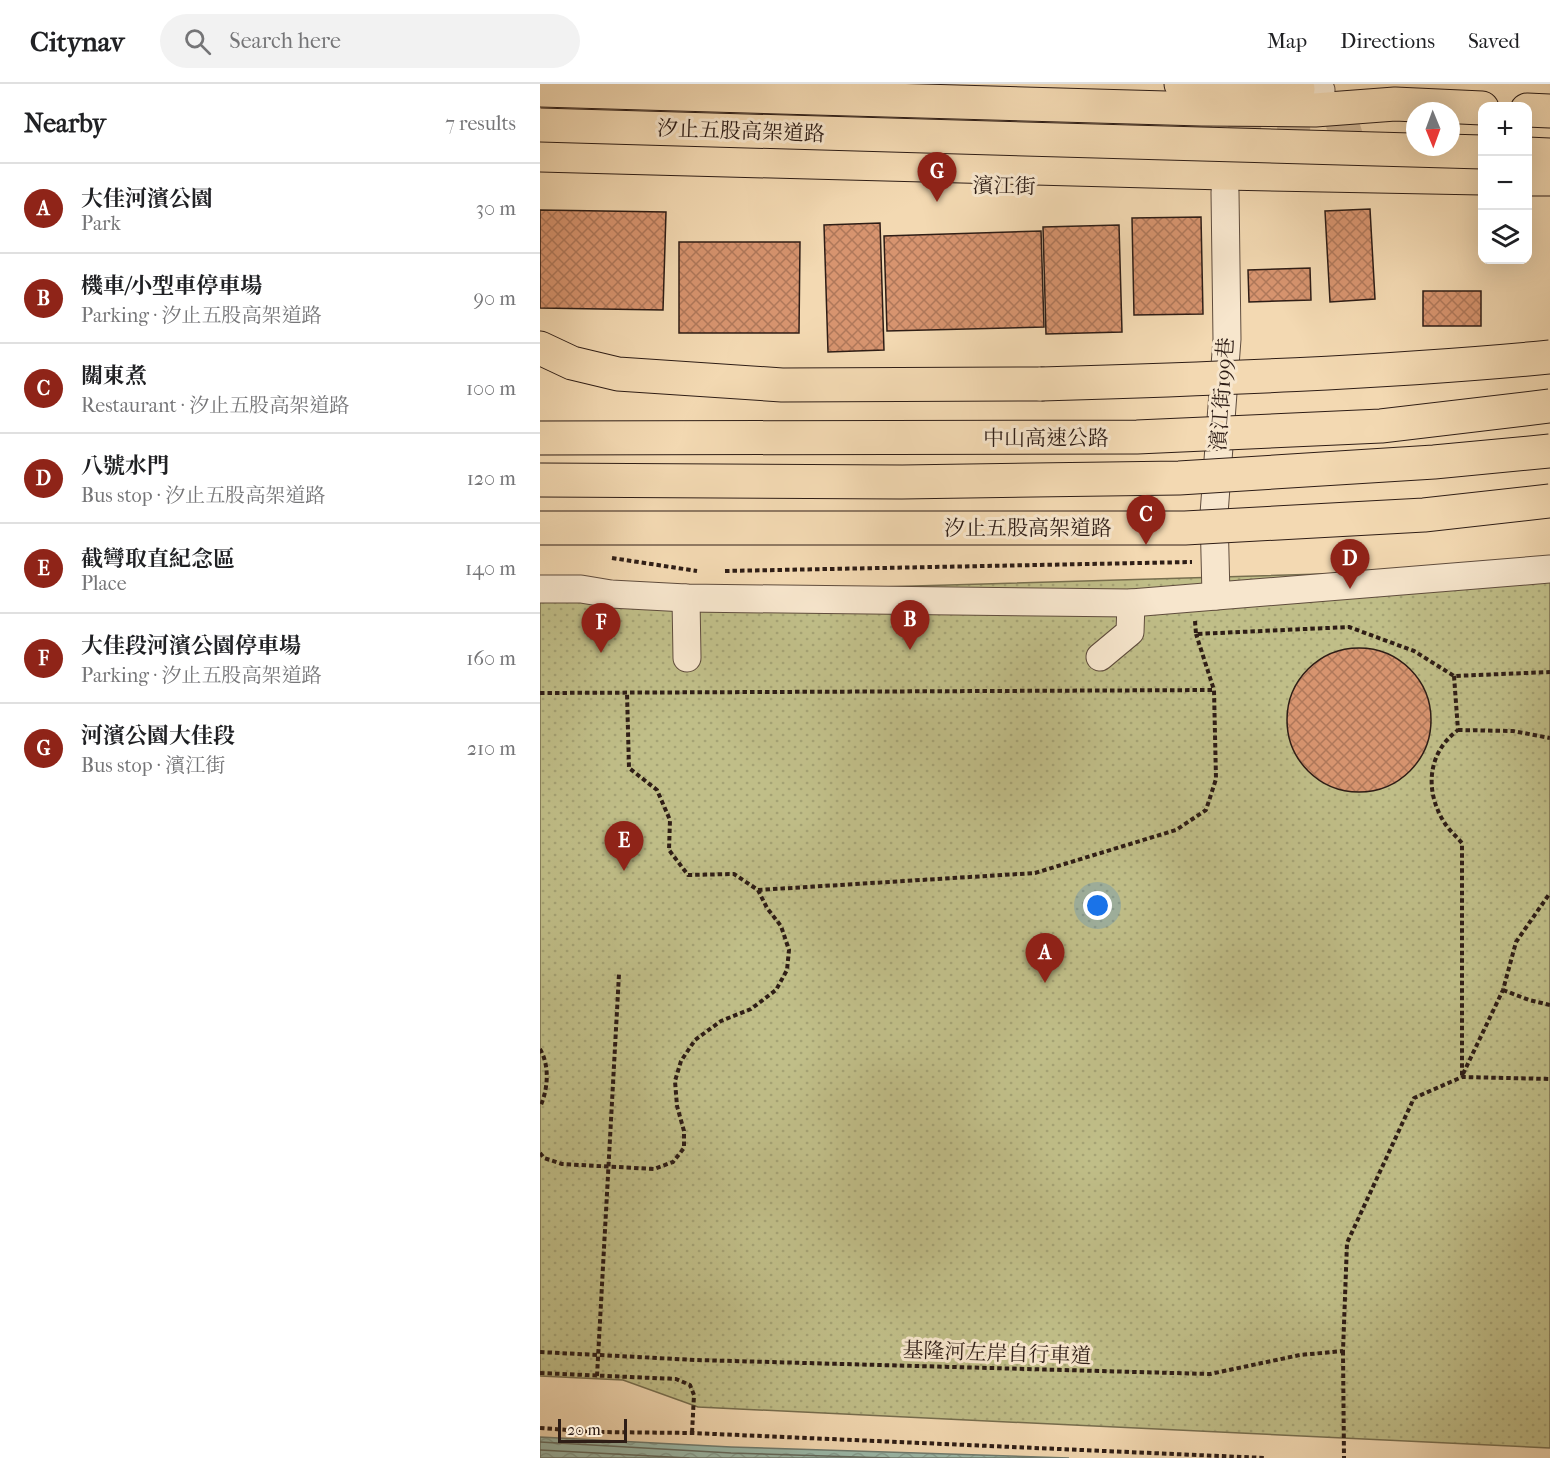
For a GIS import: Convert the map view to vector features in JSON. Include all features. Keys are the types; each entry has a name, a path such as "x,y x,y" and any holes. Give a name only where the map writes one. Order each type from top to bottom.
{"main road":[{"path":"1181,84 1319,87 1395,104"},
{"path":"540,90 1202,110 1315,110 1395,104 1478,108"},
{"path":"1532,110 1550,111"},
{"name":"汐止五股高架道路","path":"540,125 1478,152"},
{"path":"1532,154 1550,155"},
{"name":"濱江街","path":"540,155 1478,178"},
{"name":"濱江街","path":"540,174 1225,192 1322,175"},
{"path":"1532,179 1550,179"},
{"path":"540,348 572,363 630,375 782,385 1041,384 1260,377 1550,357"},
{"name":"中山高速公路","path":"540,438 1137,437 1381,426 1550,406"},
{"name":"中山高速公路","path":"540,480 902,482 1179,478 1434,462 1550,451"},
{"name":"汐止五股高架道路","path":"540,528 1185,528 1424,515 1550,501"}],"lane":[{"name":"濱江街199巷","path":"1206,597 1227,339 1225,192"},
{"path":"540,589 581,589 611,594 686,598 1131,603 1550,569"},
{"path":"686,598 687,658"},
{"path":"1100,657 1130,632 1131,603"}],"path":[{"path":"758,890 1035,873 1176,830 1206,810 1215,778 1214,690 1196,634 1206,597"},
{"path":"1196,634 1349,627 1414,651 1454,676 1550,672"},
{"path":"1454,676 1458,730"},
{"path":"540,693 1214,690"},
{"path":"540,1153 544,1158 562,1164 654,1169 673,1162 684,1148 684,1131 677,1106 675,1081 681,1061 695,1040 722,1021 752,1009 776,990 787,970 789,950 781,926 767,908 758,890 734,874 688,875 669,850 670,820 657,790 628,768 627,693"},
{"path":"1462,1077 1462,843 1444,824 1437,809 1432,772 1438,751 1445,740 1458,730 1513,731 1550,738"},
{"path":"1462,1077 1503,990 1516,942 1550,893"},
{"path":"597,1376 619,974"},
{"path":"1503,990 1550,1005"},
{"path":"540,1049 547,1073 545,1096 540,1107"},
{"path":"1344,1458 1343,1351 1347,1243 1414,1098 1462,1077 1550,1079"},
{"name":"基隆河左岸自行車道","path":"540,1352 696,1360 1210,1374 1300,1355 1343,1351"},
{"path":"540,1373 676,1379 690,1385 694,1395 692,1433"},
{"path":"540,1428 1264,1458"}],"shaded area":[{"path":"1550,562 1550,1448 698,1407 623,1380 540,1376 540,585 810,589 1493,569"}],"water":[{"path":"540,1437 731,1447 1069,1458 540,1458"}],"building":[{"path":"1370,209 1375,299 1330,302 1325,211"},
{"path":"540,210 666,212 663,310 540,308"},
{"path":"1201,217 1203,314 1134,315 1132,218"},
{"path":"880,223 884,350 828,352 824,225"},
{"path":"1119,225 1122,332 1046,334 1043,227"},
{"path":"1041,231 1044,327 887,331 884,236"},
{"path":"679,242 800,242 799,333 679,333"},
{"path":"1310,268 1311,300 1249,302 1248,270"},
{"path":"1423,291 1481,291 1481,326 1423,326"},
{"path":"1359,648 1373,649 1387,654 1410,669 1425,692 1430,706 1430,734 1425,748 1410,771 1387,786 1373,791 1359,792 1345,791 1331,786 1308,771 1293,748 1288,734 1287,720 1288,706 1293,692 1308,669 1331,654 1345,649"}],"tunnel":[{"path":"1132,139 1177,126 1321,128 1370,112"}],"place":[{"name":"河濱公園大佳段","path":"937,202"},
{"name":"關東煮","path":"1146,545"},
{"name":"八號水門","path":"1350,589"},
{"name":"機車/小型車停車場","path":"910,650"},
{"name":"大佳段河濱公園停車場","path":"601,653"},
{"name":"截彎取直紀念區","path":"624,871"},
{"name":"大佳河濱公園","path":"1045,983"}]}
